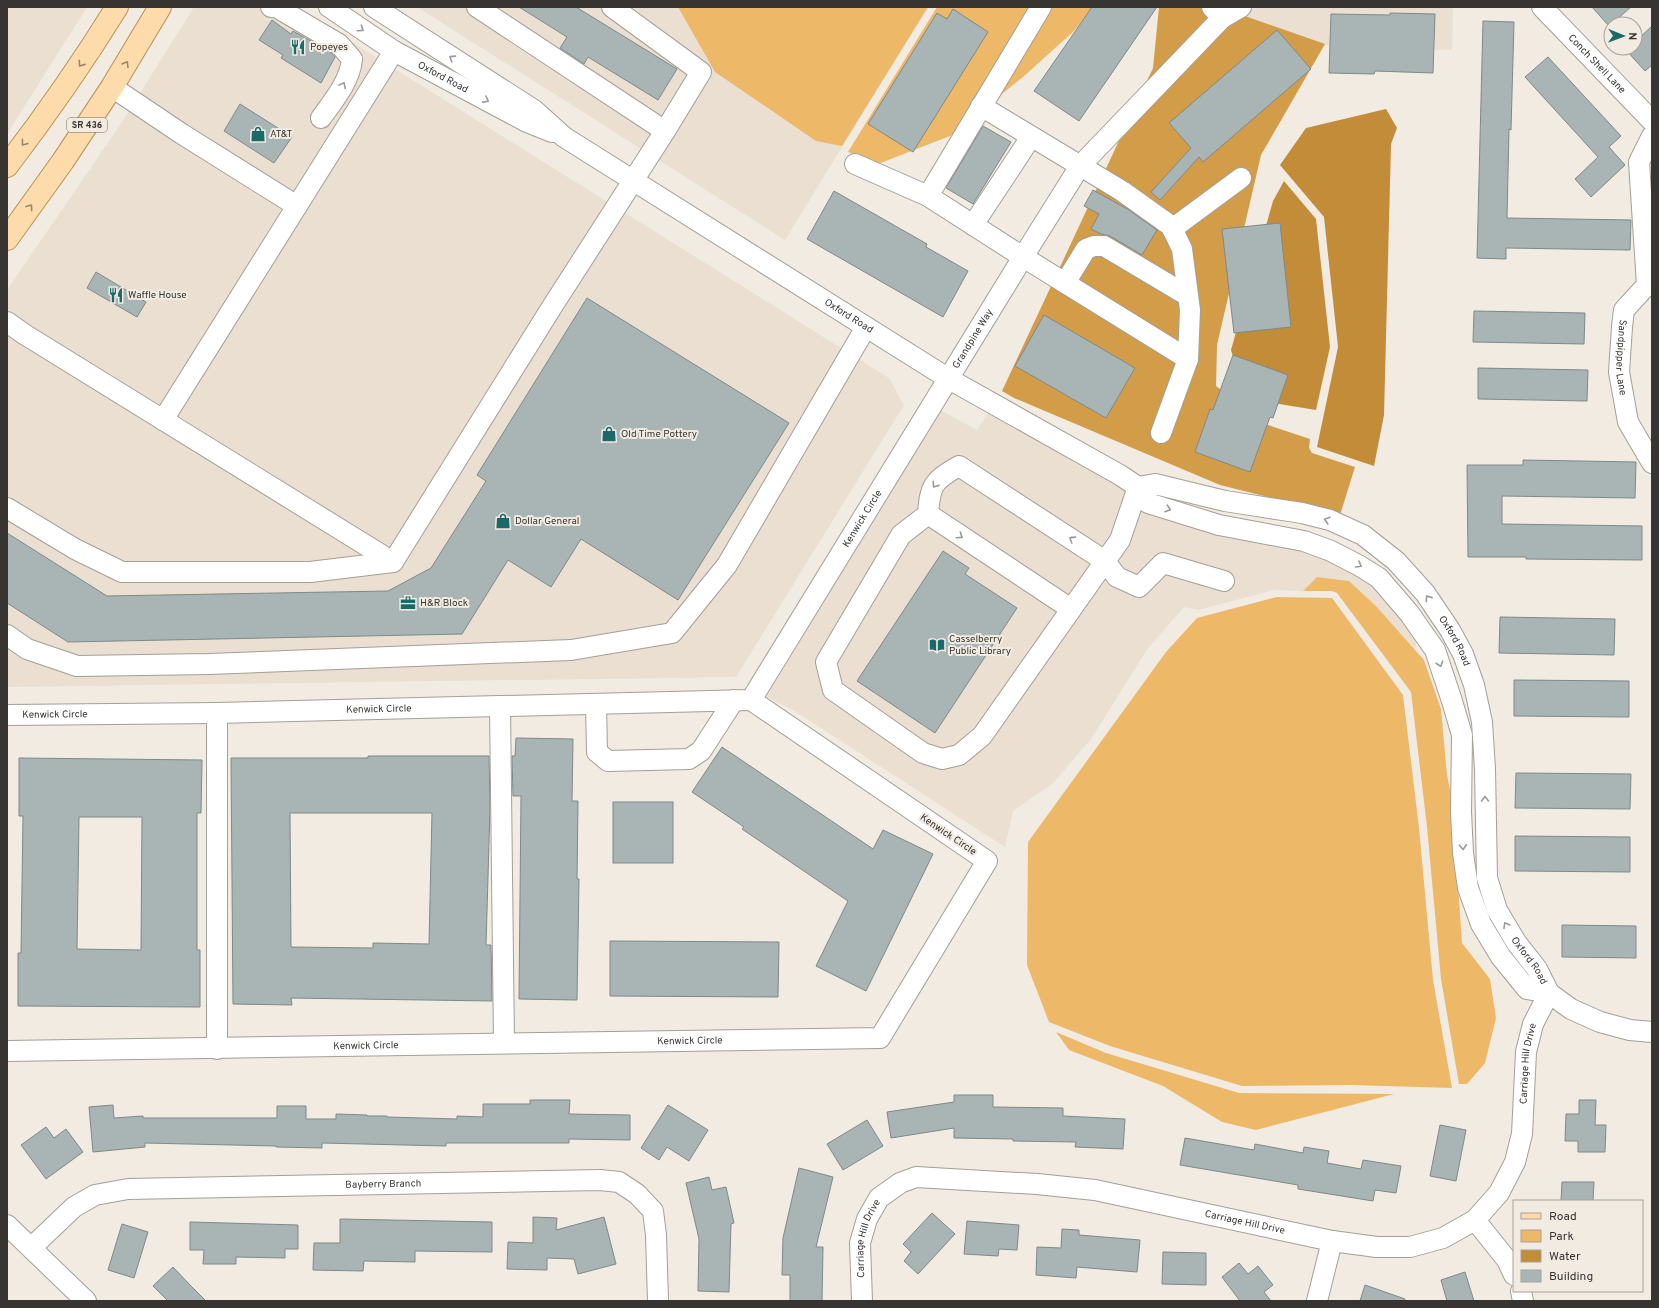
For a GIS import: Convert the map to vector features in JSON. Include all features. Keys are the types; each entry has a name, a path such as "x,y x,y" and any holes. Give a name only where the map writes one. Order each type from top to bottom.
{"main road":[{"path":"7,166 89,52 117,7"},
{"name":"SR 436","path":"7,239 63,161 112,87 160,7"}],"street":[{"path":"271,7 276,8 339,44 352,58 350,70 339,92 321,118"},
{"name":"Oxford Road","path":"329,7 394,51 527,122 564,137"},
{"name":"Oxford Road","path":"374,7 397,13 534,110 564,137 866,327 949,379 1120,475 1138,487 1148,503 1219,525 1304,542 1331,551 1379,578 1409,613 1435,650 1452,701 1462,735 1461,812 1463,853 1468,888 1481,924 1501,957 1527,989 1549,993 1571,1009 1600,1022 1630,1030 1652,1032"},
{"path":"477,7 665,132"},
{"path":"393,562 632,180 665,132 702,72 612,7"},
{"path":"928,196 1041,7"},
{"name":"Grandpine Way","path":"949,379 1080,166 1217,12 1241,7"},
{"name":"Conch Shell Lane","path":"1542,7 1652,121"},
{"path":"163,420 394,51"},
{"path":"112,87 182,134 297,206"},
{"path":"981,106 1122,191 1171,226 1182,249 1190,310 1188,359 1161,433"},
{"name":"Sandpipper Lane","path":"1652,136 1639,162 1647,285 1624,310 1619,372 1628,422 1652,463"},
{"path":"973,225 1031,137"},
{"path":"855,164 928,196 1023,257 1188,359"},
{"path":"1172,229 1241,178"},
{"path":"1065,282 1086,249 1094,246 1104,246 1188,296"},
{"path":"7,322 24,334 393,562"},
{"path":"7,636 27,649 77,666 209,664 571,650 672,633 727,565 866,327"},
{"name":"Kenwick Circle","path":"743,700 949,379"},
{"path":"1138,487 1120,540 1105,561 1070,609 982,736 959,755 942,759 923,753 833,690 826,662 901,535 928,514 931,490 942,475 959,466 1105,561 1117,576 1139,587 1163,562 1224,581"},
{"name":"Oxford Road","path":"1138,487 1155,484 1225,501 1302,513 1330,520 1363,535 1396,560 1425,593 1450,630 1463,654 1474,685 1481,715 1485,770 1487,878 1497,910 1516,942 1537,969 1549,993"},
{"path":"7,508 75,549 122,572 310,572 393,562"},
{"path":"928,514 1070,609"},
{"path":"596,704 597,752 608,762 689,760 701,751 743,700"},
{"name":"Kenwick Circle","path":"7,715 217,713 743,700 987,861 880,1038 7,1051"},
{"path":"500,706 504,1044"},
{"path":"217,713 217,1049"},
{"name":"Carriage Hill Drive","path":"862,1301 860,1243 867,1219 879,1198 900,1183 916,1177 1030,1183 1095,1190 1332,1241 1377,1248 1410,1247 1443,1238 1475,1220 1499,1193 1515,1162 1522,1134 1526,1052 1533,1024 1549,993"},
{"name":"Bayberry Branch","path":"32,1247 74,1207 95,1195 128,1189 600,1180 619,1182 636,1194 653,1211 656,1235 658,1301"},
{"path":"1475,1220 1507,1260 1513,1273"},
{"path":"7,1224 86,1301"},
{"path":"1317,1301 1332,1241"}],"shaded area":[{"path":"7,7 87,7 7,134"},
{"path":"194,7 296,7 889,378 904,405 736,677 7,687 7,290 122,122"},
{"path":"417,7 928,7 785,240"},
{"path":"1159,7 1219,7 1325,44 1261,155 1217,345 1216,386 1265,424 1310,439 1309,448 1312,453 1355,467 1340,515 1220,485 1014,398 1002,391 1153,68"},
{"path":"1219,7 1453,7 1452,50 1332,47"},
{"path":"940,410 977,430 989,412 1115,482 1327,558 1372,584 1401,617 1417,640 1415,649 1374,604 1348,581 1317,577 1303,591 1274,590 1198,610 1184,607 1148,648 1091,739 1052,784 1013,811 1005,847 793,710 764,696"}],"green space":[{"path":"678,7 928,7 842,146 816,141 715,72"},
{"path":"937,7 1093,7 1074,31 1023,77 950,136 878,164 848,152"},
{"path":"1317,577 1349,581 1376,606 1424,660 1441,709 1447,775 1452,800 1462,943 1490,979 1496,1018 1485,1063 1467,1084 1459,1084 1441,979 1427,827 1411,692 1337,593 1332,591 1303,591"},
{"path":"1277,597 1332,598 1403,695 1419,828 1433,980 1452,1088 1351,1085 1242,1086 1110,1046 1049,1022 1027,965 1028,842 1166,652 1197,618"},
{"path":"1056,1032 1106,1053 1239,1093 1394,1094 1256,1130 1222,1122 1163,1086 1069,1050"}],"water":[{"path":"1386,109 1397,128 1391,144 1384,415 1374,466 1317,447 1338,347 1324,217 1280,165 1306,128"},
{"path":"1284,181 1316,219 1330,347 1316,410 1249,399 1231,350 1273,201"}],"building":[{"path":"519,7 576,7 677,69 658,100 588,57 584,64 560,48 567,37"},
{"path":"1092,7 1157,7 1079,121 1034,91"},
{"path":"1592,7 1631,7 1621,16 1603,16 1603,19"},
{"path":"953,9 988,32 913,152 868,124 937,13 947,19"},
{"path":"1390,13 1435,14 1433,73 1375,71 1374,74 1329,73 1331,14 1390,15"},
{"name":"Popeyes","path":"272,20 291,34 293,31 332,53 335,57 321,83 281,58 283,55 259,40"},
{"path":"1483,21 1514,22 1507,218 1631,220 1630,250 1506,248 1506,259 1477,258"},
{"path":"1652,26 1652,65 1645,71 1631,56 1643,56 1643,34"},
{"path":"1277,30 1311,69 1203,162 1199,157 1160,200 1151,192 1191,148 1169,123"},
{"path":"1548,57 1621,136 1609,147 1625,165 1591,197 1575,179 1598,157 1525,77"},
{"name":"AT&T","path":"240,104 292,137 274,163 224,131"},
{"path":"983,126 1011,142 973,204 946,188"},
{"path":"1093,190 1129,210 1157,230 1142,255 1110,236 1101,234 1091,229 1099,214 1084,206"},
{"path":"834,191 927,244 926,247 968,271 943,317 807,239"},
{"path":"1280,223 1291,327 1234,333 1222,229"},
{"name":"Waffle House","path":"96,272 146,302 137,317 87,288"},
{"path":"587,298 789,423 678,600 581,539 551,587 508,560 462,634 68,642 7,603 7,533 107,596 388,591 431,568 486,481 477,475"},
{"path":"1474,311 1585,313 1584,344 1473,342"},
{"path":"1044,315 1135,368 1106,418 1015,366"},
{"path":"1233,355 1288,375 1273,418 1270,417 1250,472 1195,452 1210,409 1213,410"},
{"path":"1478,368 1588,370 1587,401 1478,399"},
{"path":"1523,460 1636,462 1635,498 1502,496 1502,524 1642,526 1642,560 1468,557 1467,465 1523,465"},
{"name":"Casselberry Public Library","path":"943,551 969,568 965,574 1017,608 935,733 857,681"},
{"path":"1500,617 1615,619 1614,655 1499,653"},
{"path":"1514,680 1629,681 1629,717 1514,716"},
{"path":"516,738 573,739 572,801 578,801 577,879 579,879 577,1000 519,999 521,796 513,796 512,756 515,756"},
{"path":"722,747 873,849 883,830 933,854 866,991 816,966 848,901 742,829 744,827 692,792"},
{"path":"368,756 489,756 490,808 486,945 491,945 492,1001 291,998 292,1005 233,1004 231,758 368,758","holes":["290,813 432,813 429,944 373,943 373,948 291,947"]},
{"path":"19,758 202,760 201,813 197,813 197,950 200,950 200,1007 18,1006 18,953 21,953 23,816 19,816","holes":["79,817 142,817 141,950 77,949"]},
{"path":"1516,773 1631,774 1630,809 1515,808"},
{"path":"613,802 673,802 673,863 613,863"},
{"path":"1515,836 1630,837 1630,872 1515,871"},
{"path":"1562,925 1636,926 1636,958 1562,957"},
{"path":"610,941 779,942 778,997 610,996"},
{"path":"954,1095 993,1095 993,1107 1063,1108 1063,1116 1125,1119 1123,1149 1075,1147 1076,1142 954,1138 954,1128 891,1138 887,1112 954,1102"},
{"path":"530,1100 570,1100 569,1114 630,1115 630,1140 569,1139 569,1143 446,1143 446,1146 322,1143 322,1148 145,1143 145,1147 93,1152 89,1107 113,1105 114,1118 143,1116 143,1118 277,1118 277,1106 306,1106 306,1119 336,1119 336,1114 457,1119 457,1116 483,1117 483,1104 530,1104"},
{"path":"1579,1100 1596,1100 1595,1125 1606,1125 1605,1152 1578,1152 1578,1141 1565,1141 1566,1114 1579,1114"},
{"path":"668,1105 708,1130 689,1161 667,1147 659,1160 641,1148"},
{"path":"867,1120 883,1146 843,1170 827,1144"},
{"path":"1440,1125 1466,1130 1456,1181 1430,1176"},
{"path":"46,1127 54,1138 66,1129 83,1152 46,1179 21,1145"},
{"path":"1185,1138 1254,1150 1255,1144 1303,1153 1304,1147 1329,1151 1327,1163 1361,1169 1363,1160 1401,1166 1396,1193 1375,1190 1373,1201 1298,1189 1298,1185 1180,1165"},
{"path":"799,1168 833,1177 816,1247 823,1247 822,1301 790,1301 790,1275 782,1275 783,1238"},
{"path":"709,1177 712,1190 726,1187 734,1223 731,1224 729,1292 698,1291 699,1239 686,1183"},
{"path":"1562,1182 1594,1182 1593,1200 1561,1200"},
{"path":"932,1213 955,1234 918,1274 904,1261 911,1252 903,1244"},
{"path":"533,1217 557,1218 556,1230 604,1217 616,1264 578,1274 574,1259 547,1258 547,1270 507,1269 508,1242 533,1243"},
{"path":"340,1219 492,1222 492,1252 415,1251 415,1262 364,1261 363,1271 313,1270 314,1243 340,1243"},
{"path":"967,1221 1019,1225 1017,1250 999,1249 998,1256 964,1254"},
{"path":"190,1222 298,1225 298,1249 285,1249 285,1258 236,1257 236,1264 203,1264 204,1250 190,1250"},
{"path":"122,1224 148,1232 134,1278 108,1270"},
{"path":"1062,1229 1079,1230 1079,1235 1140,1240 1137,1272 1077,1267 1076,1278 1036,1275 1037,1247 1061,1248"},
{"path":"1163,1252 1206,1253 1206,1285 1162,1284"},
{"path":"1239,1263 1248,1274 1258,1266 1273,1285 1264,1292 1271,1301 1240,1301 1222,1277"},
{"path":"173,1267 206,1301 168,1301 153,1286"},
{"path":"1465,1272 1474,1301 1447,1301 1441,1280"},
{"path":"1365,1285 1405,1299 1404,1301 1360,1301"}],"place":[{"name":"Popeyes","path":"298,47"},
{"name":"AT&T","path":"258,134"},
{"name":"Waffle House","path":"116,295"},
{"name":"Old Time Pottery","path":"609,434"},
{"name":"Dollar General","path":"503,521"},
{"name":"H&R Block","path":"408,603"},
{"name":"Casselberry Public Library","path":"937,645"}]}
